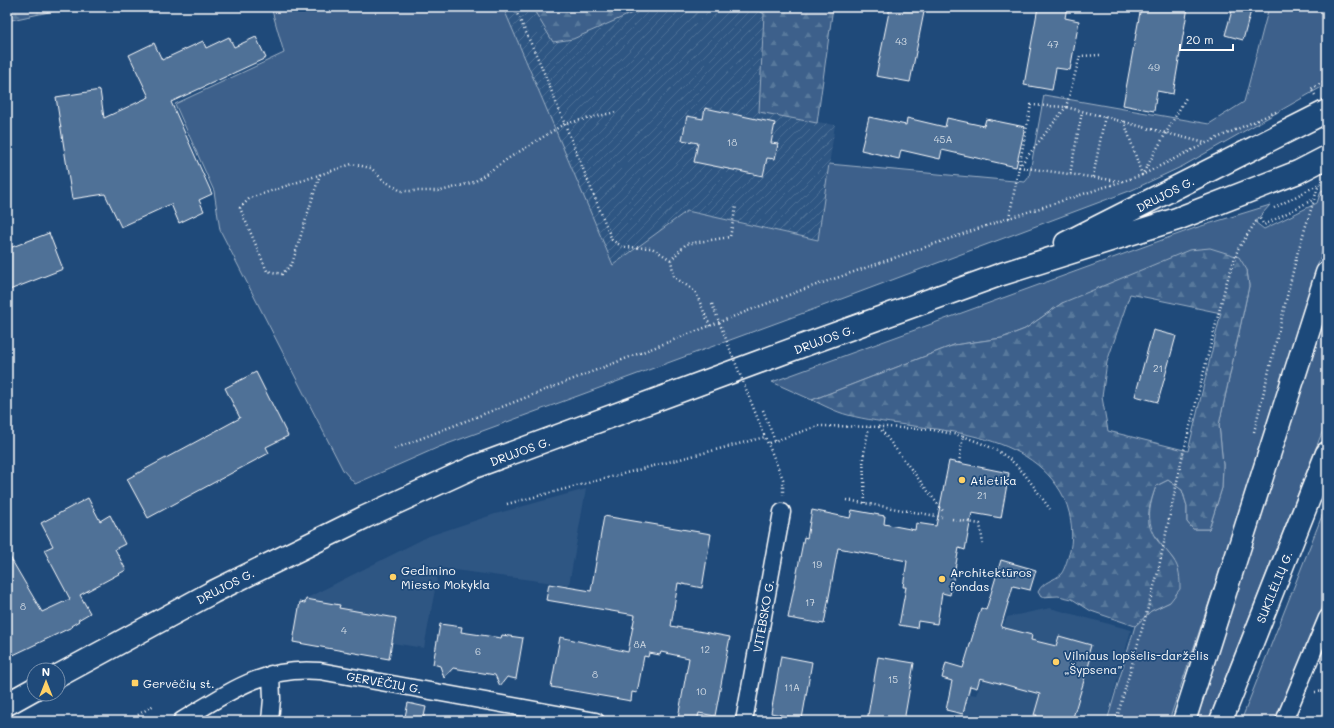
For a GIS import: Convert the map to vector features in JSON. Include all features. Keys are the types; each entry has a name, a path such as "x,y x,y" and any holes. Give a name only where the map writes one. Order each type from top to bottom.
{"main road":[{"name":"DRUJOS G.","path":"1002,274 1317,109"},
{"name":"DRUJOS G.","path":"66,672 213,592 365,517 474,467 1002,274 1177,219 1298,172 1327,157"},
{"path":"1184,721 1327,273"},
{"name":"SUKILĖLIŲ G.","path":"1221,721 1327,453"},
{"path":"7,704 26,693"}],"street":[{"name":"VITEBSKO G.","path":"744,721 782,512"},
{"path":"1284,721 1327,618"},
{"name":"GERVĖČIŲ G.","path":"181,721 238,687 253,680 287,670 320,671 596,721"},
{"path":"270,721 272,699 271,674"}],"path":[{"path":"514,7 540,63 612,240 622,247 652,248 671,260 674,277 695,291 710,326"},
{"path":"1019,167 1066,107 1080,56 1101,55"},
{"path":"1317,109 1315,96 1311,89 1327,80"},
{"path":"1142,175 1187,96"},
{"path":"1009,218 1031,105 1066,107 1206,143"},
{"path":"394,449 813,286 1009,218 1142,175 1206,143 1279,111"},
{"path":"320,174 292,264 282,274 267,271 240,208 250,198 320,174 352,164 371,168 384,180 401,191 441,191 474,182 509,158 564,124 616,112"},
{"path":"1070,174 1082,112"},
{"path":"1093,177 1105,116"},
{"path":"1124,121 1142,175"},
{"path":"1019,167 1121,181"},
{"path":"1254,433 1298,251 1320,180"},
{"path":"1274,208 1327,180"},
{"path":"1116,721 1157,576 1182,458 1226,284 1238,249 1258,217 1264,225 1314,199"},
{"path":"671,260 686,244 730,237 736,206"},
{"path":"712,304 765,438 769,443 783,479 782,512"},
{"path":"762,410 775,441"},
{"path":"769,443 818,426 879,426 932,430 963,436 982,443 1008,458 1026,477 1050,509"},
{"path":"865,503 863,458 869,426"},
{"path":"879,426 943,511"},
{"path":"959,463 963,436"},
{"path":"507,504 765,438"},
{"path":"847,500 942,517"},
{"path":"952,519 980,524 983,544"},
{"path":"138,716 154,705"}],"shaded area":[{"path":"503,7 532,7 553,42 573,39 646,7 754,7 764,14 759,112 835,125 818,240 687,211 613,265"},
{"name":"Gedimino Miesto Mokykla","path":"586,489 569,585 439,568 424,648 392,643 305,603 303,600 429,536 495,514"},
{"name":"Vilniaus lopšelis-darželis „Šypsena“","path":"1050,608 1131,630 1106,721 958,721 960,713 964,714 970,694 976,695 1007,617"}],"green space":[{"path":"7,7 72,7 7,21"},
{"path":"271,7 503,7 613,265 687,211 818,240 829,164 1025,182 1029,177 1044,95 1209,124 1244,102 1269,7 1327,7 1327,84 1183,166 1132,190 439,447 355,484 343,470 220,230 214,191 175,104 284,53"},
{"path":"532,7 646,7 573,39 553,42"},
{"path":"754,7 833,7 817,123 759,112 764,14"},
{"path":"1327,188 1327,236 1246,493 1169,721 1107,721 1135,626 1151,611 1170,602 1174,560 1154,534 1150,518 1150,509 1156,486 1168,480 1182,490 1187,506 1187,522 1193,529 1209,529 1222,488 1223,465 1219,425 1249,286 1247,270 1062,303 1025,329 1002,338 954,345 812,400 772,382 1195,228 1270,205 1255,222 1264,229 1317,203 1321,191"},
{"path":"1210,248 1239,257 1247,270 1249,286 1219,425 1223,465 1222,488 1209,529 1193,529 1187,522 1187,506 1182,490 1168,480 1156,486 1149,509 1150,528 1177,566 1180,577 1180,589 1170,602 1151,611 1135,626 1091,611 1072,599 1058,596 1041,597 1038,592 1046,583 1061,574 1070,551 1072,536 1069,513 1061,492 1043,469 1020,453 993,442 965,434 875,421 848,415 812,400 954,345 1002,338 1025,329 1062,303 1189,250","holes":["1130,294 1221,313 1188,451 1108,431 1102,397 1107,362"]},
{"path":"1327,308 1327,420 1208,721 1196,721"},
{"path":"1327,503 1327,596 1276,721 1241,721"}],"building":[{"path":"890,7 925,7 910,82 876,76"},
{"path":"1038,7 1067,7 1065,18 1079,21 1070,70 1056,68 1052,90 1024,85"},
{"path":"1141,7 1188,7 1173,94 1157,91 1154,111 1123,105"},
{"path":"1233,7 1252,7 1243,40 1225,35"},
{"path":"229,37 234,47 256,37 266,58 171,102 212,194 199,200 204,211 179,223 171,204 121,227 105,194 72,199 56,97 100,90 104,118 149,97 129,55 154,43 162,60 203,41 206,48"},
{"path":"705,108 775,123 771,143 778,144 775,159 767,158 763,176 694,162 698,143 682,140 687,116 703,119"},
{"path":"869,117 906,125 907,118 945,127 947,118 984,126 986,119 1025,127 1016,167 942,150 940,159 901,150 899,159 861,150"},
{"path":"49,233 63,269 7,291 7,249"},
{"path":"1153,330 1176,336 1158,402 1135,396"},
{"path":"256,372 288,436 266,447 269,453 148,518 127,479 240,418 225,388"},
{"path":"949,461 1009,473 1001,518 972,513 965,550 959,548 950,595 942,593 937,624 918,621 917,628 899,625 906,587 903,587 907,561 838,548 824,624 788,618 804,537 807,538 812,510 850,518 852,510 885,516 884,524 915,530 916,523 936,526"},
{"path":"88,498 100,521 110,515 125,544 115,549 126,570 80,595 90,613 78,620 79,621 71,626 72,627 7,658 7,552 42,612 70,599 44,550 53,546 41,523"},
{"path":"604,516 711,534 702,588 678,583 671,626 730,637 715,716 699,713 697,721 678,718 689,658 661,652 660,655 649,653 648,657 644,656 637,693 632,692 631,701 551,687 560,637 628,652 635,615 546,600 549,584 591,591"},
{"path":"1001,560 1036,570 1030,590 1013,586 1001,627 1032,635 1031,640 1056,646 1059,636 1091,645 1088,656 1091,657 1072,721 1035,721 1037,715 1034,715 1040,694 980,678 977,688 970,686 963,714 946,710 952,681 942,678 946,663 963,668 981,608 986,610"},
{"name":"Gedimino Miesto Mokykla","path":"306,599 340,605 339,608 396,618 389,659 293,642 300,602 305,603"},
{"path":"440,624 462,627 461,632 501,638 502,635 523,638 516,679 507,677 500,686 495,675 453,668 444,678 440,666 433,664"},
{"path":"781,656 812,662 802,719 771,713"},
{"path":"878,657 914,663 904,721 867,721"},
{"path":"408,703 426,707 423,721 404,721"}],"place":[{"name":"Atletika","path":"962,480"},
{"name":"Gedimino Miesto Mokykla","path":"393,577"},
{"name":"Architektūros fondas","path":"942,579"},
{"name":"Vilniaus lopšelis-darželis „Šypsena“","path":"1056,662"},
{"name":"Gervėčių st.","path":"135,683"}]}
